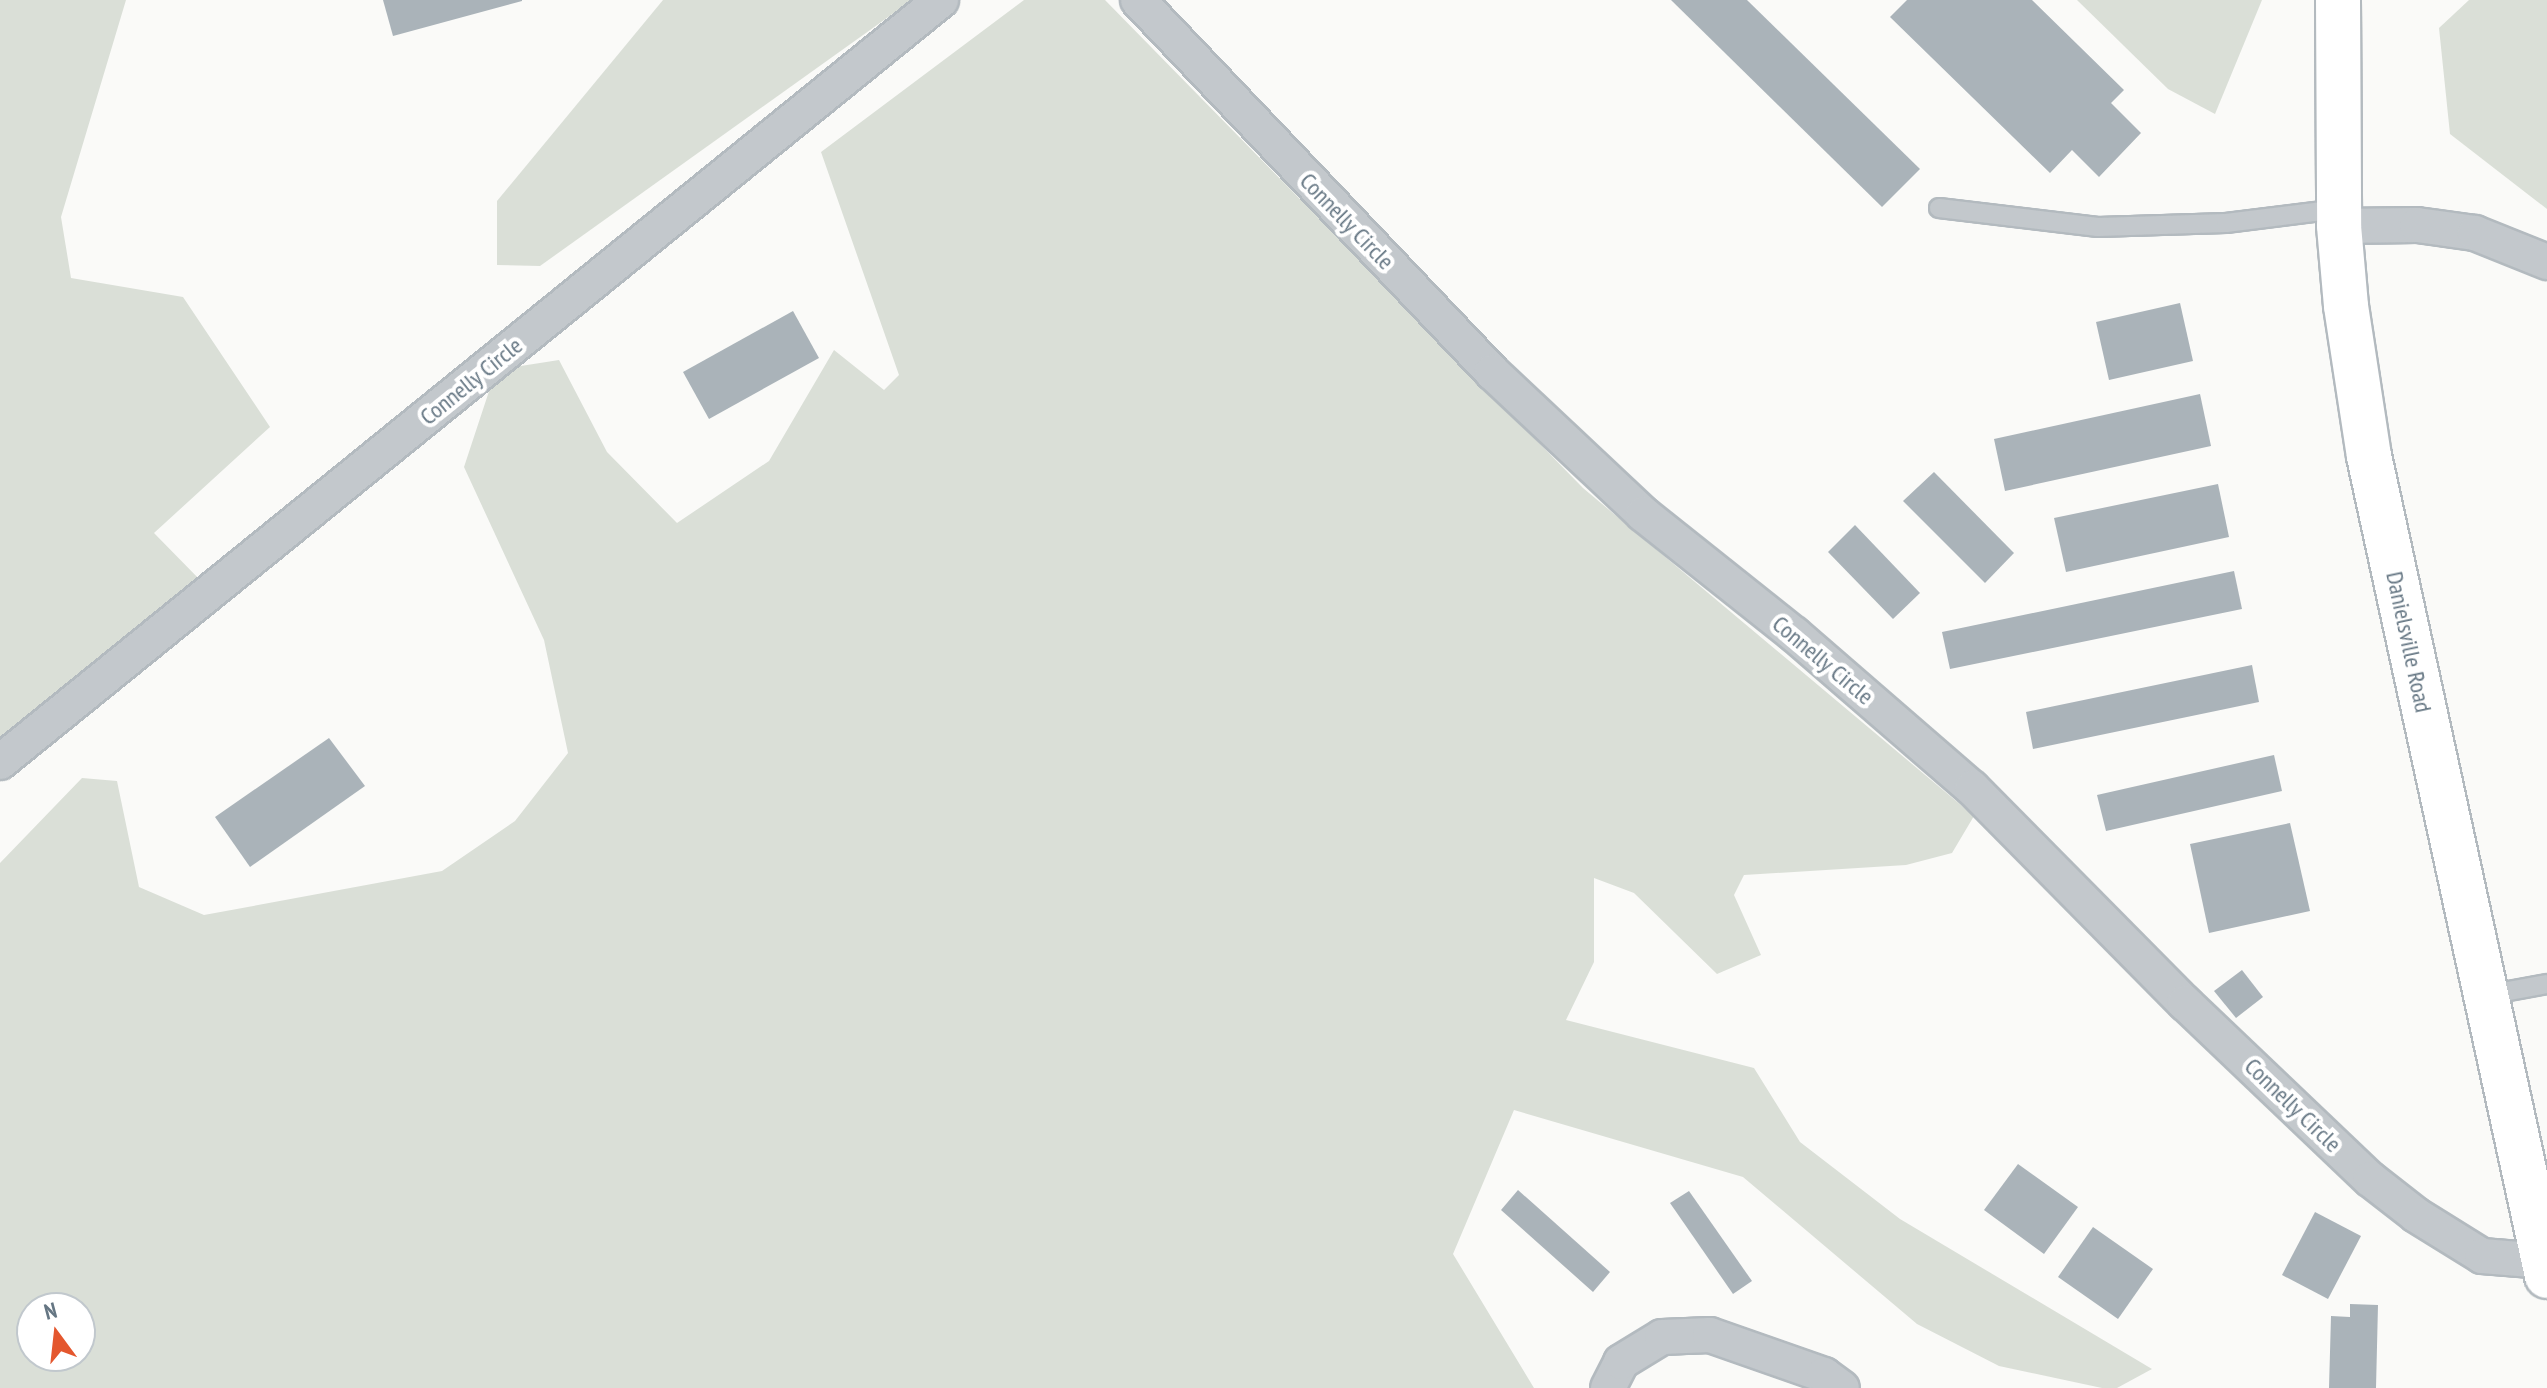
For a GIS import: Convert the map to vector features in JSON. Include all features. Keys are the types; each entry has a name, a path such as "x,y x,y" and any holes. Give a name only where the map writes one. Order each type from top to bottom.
{"main road":[{"name":"Danielsville Road","path":"2338,0 2339,217 2346,306 2369,456 2543,1244"}],"street":[{"name":"Connelly Circle","path":"0,762 941,0"},
{"name":"Connelly Circle","path":"1138,0 1492,372 1643,514 1794,634 1972,788 2185,1003 2370,1179 2416,1215 2482,1256 2543,1244"},
{"path":"2339,217 2475,233 2547,262"},
{"path":"1608,1388 1621,1362 1662,1337 1710,1335 1824,1375 1842,1388"}],"lane":[{"path":"1939,208 2098,227 2339,217"},
{"path":"2486,995 2547,984"}],"shaded area":[{"path":"0,0 126,0 61,217 71,278 183,297 270,427 154,533 203,583 0,738"},
{"path":"663,0 912,0 540,266 497,265 497,201"},
{"path":"1024,0 1105,0 1583,488 1974,816 1952,853 1906,865 1744,875 1734,895 1761,955 1717,974 1634,893 1594,878 1594,962 1566,1020 1754,1068 1800,1142 1900,1219 2152,1369 2117,1388 2102,1388 1999,1366 1917,1324 1743,1177 1514,1110 1453,1254 1534,1388 0,1388 0,863 82,778 117,781 139,887 204,915 442,871 515,821 568,753 544,640 464,467 496,370 559,360 607,452 677,523 769,461 834,350 884,390 899,375 821,152"},
{"path":"2077,0 2262,0 2215,114 2168,89"},
{"path":"2469,0 2547,0 2547,209 2450,134 2439,28"}],"building":[{"path":"383,0 522,0 522,1 393,36"},
{"path":"1671,0 1747,0 1920,169 1882,207"},
{"path":"1907,0 2032,0 2124,90 2111,103 2141,133 2099,177 2072,150 2050,173 1890,17"},
{"path":"2180,303 2193,361 2109,380 2096,322"},
{"path":"793,311 819,358 709,419 683,372"},
{"path":"2200,394 2211,446 2005,491 1994,439"},
{"path":"1934,472 2014,553 1985,583 1903,501"},
{"path":"2218,484 2229,537 2066,572 2054,518"},
{"path":"1855,525 1920,593 1893,619 1828,552"},
{"path":"2234,571 2242,609 1950,669 1942,632"},
{"path":"2252,665 2259,702 2033,749 2026,712"},
{"path":"329,738 365,786 250,867 215,817"},
{"path":"2274,755 2282,791 2106,831 2097,795"},
{"path":"2290,823 2310,911 2209,933 2190,844"},
{"path":"2242,970 2263,997 2236,1018 2214,991"},
{"path":"2018,1164 2078,1207 2044,1254 1984,1210"},
{"path":"1518,1190 1610,1272 1593,1292 1501,1210"},
{"path":"1689,1191 1752,1281 1733,1294 1670,1203"},
{"path":"2315,1212 2361,1236 2328,1299 2282,1275"},
{"path":"2093,1227 2153,1269 2118,1319 2058,1277"},
{"path":"2350,1304 2378,1305 2376,1388 2329,1388 2331,1316 2350,1317"}]}
